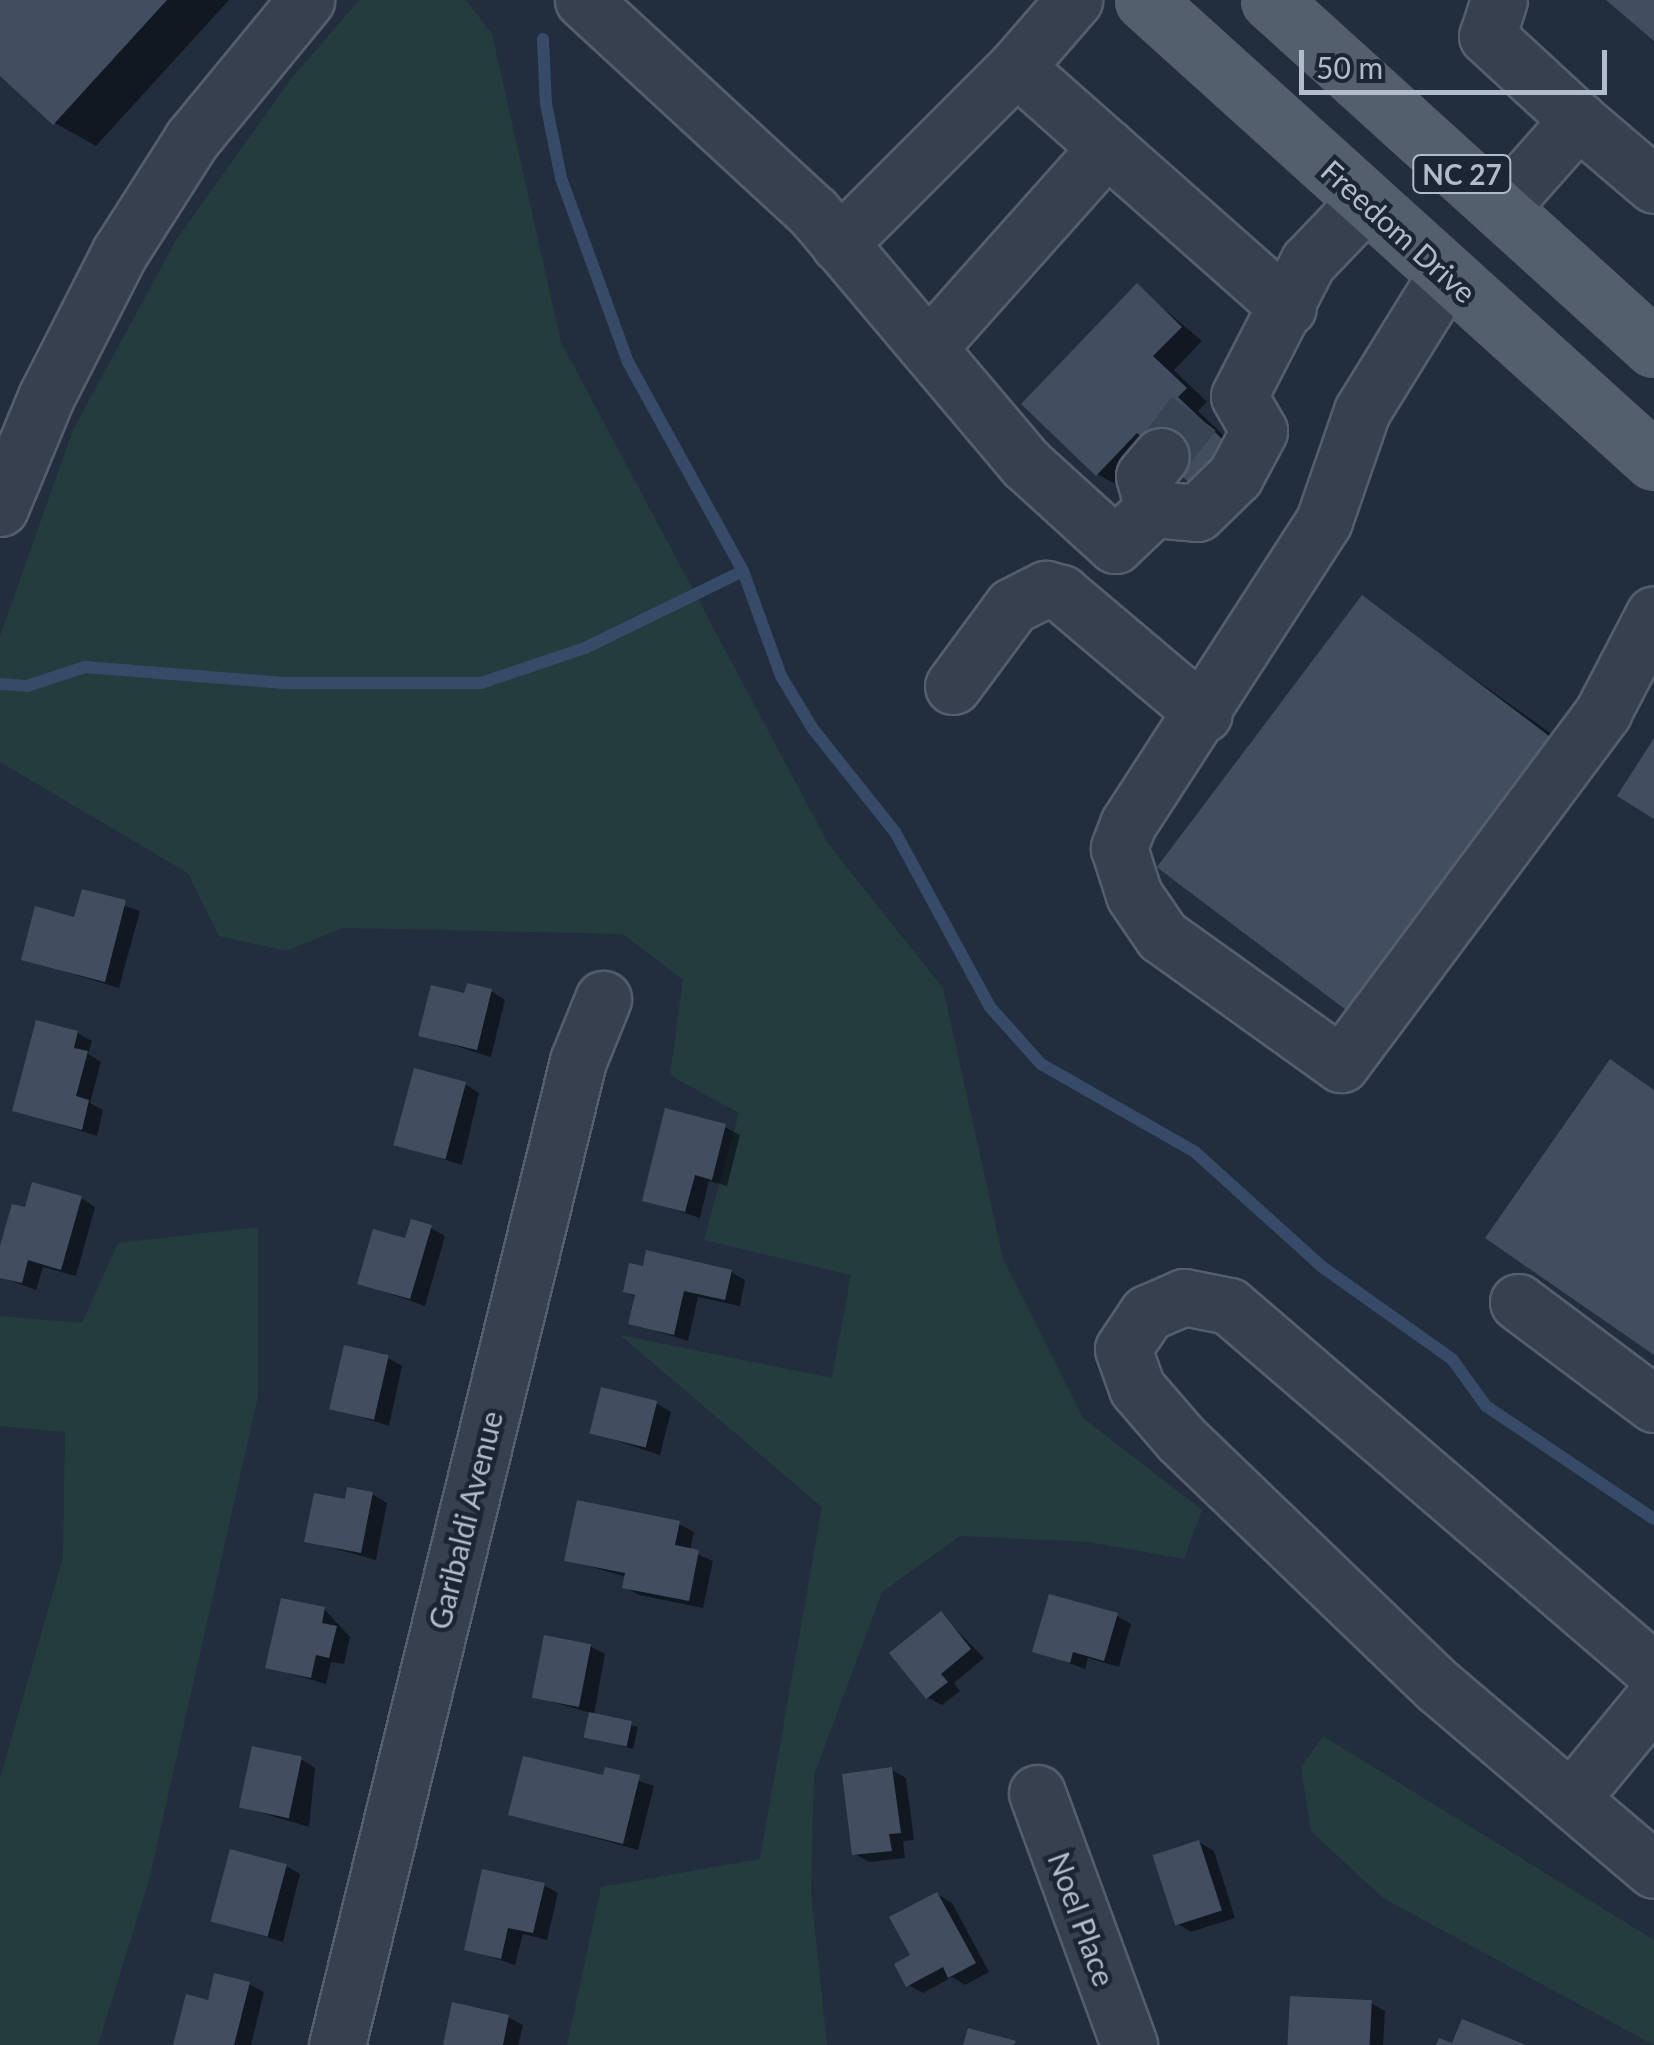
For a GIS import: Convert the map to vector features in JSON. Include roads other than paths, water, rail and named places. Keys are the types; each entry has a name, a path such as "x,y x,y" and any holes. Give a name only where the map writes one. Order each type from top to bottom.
{"main road":[{"name":"Freedom Drive","path":"1144,0 1654,461"},
{"name":"NC 27","path":"1270,0 1654,348"}],"street":[{"path":"2,492 120,252 192,139 306,0"},
{"path":"583,0 840,244 1024,463 1115,545 1157,482 1196,514 1235,476 1259,431 1217,404 1288,308 1308,262 1366,201"},
{"path":"840,244 1016,66 1074,0"},
{"path":"1499,0 1487,36 1654,185"},
{"path":"1016,66 1288,308"},
{"path":"1500,208 1578,120"},
{"path":"928,348 1107,147"},
{"path":"1446,275 1362,411 1324,521 1204,714 1128,824 1119,848 1134,895 1162,936 1341,1064 1603,712 1654,614"},
{"path":"953,686 1012,606 1046,588 1061,593 1204,714"},
{"name":"Garibaldi Avenue","path":"337,2045 578,1062 603,998"},
{"path":"1654,1671 1228,1306 1184,1297 1147,1313 1122,1349 1137,1388 1182,1438 1439,1687 1654,1870"},
{"path":"1518,1302 1654,1404"},
{"path":"1570,1799 1654,1698"},
{"name":"Noel Place","path":"1038,1793 1129,2045"}],"waterway":[{"path":"543,39 546,104 561,178 628,362 743,571 781,676 813,729 895,832 990,1007 1041,1064 1195,1152 1321,1266 1452,1359 1486,1406 1654,1519"},
{"path":"0,684 27,686 85,667 286,683 481,683 585,648 743,571"}],"tunnel":[{"path":"1161,456 1194,413"}]}
